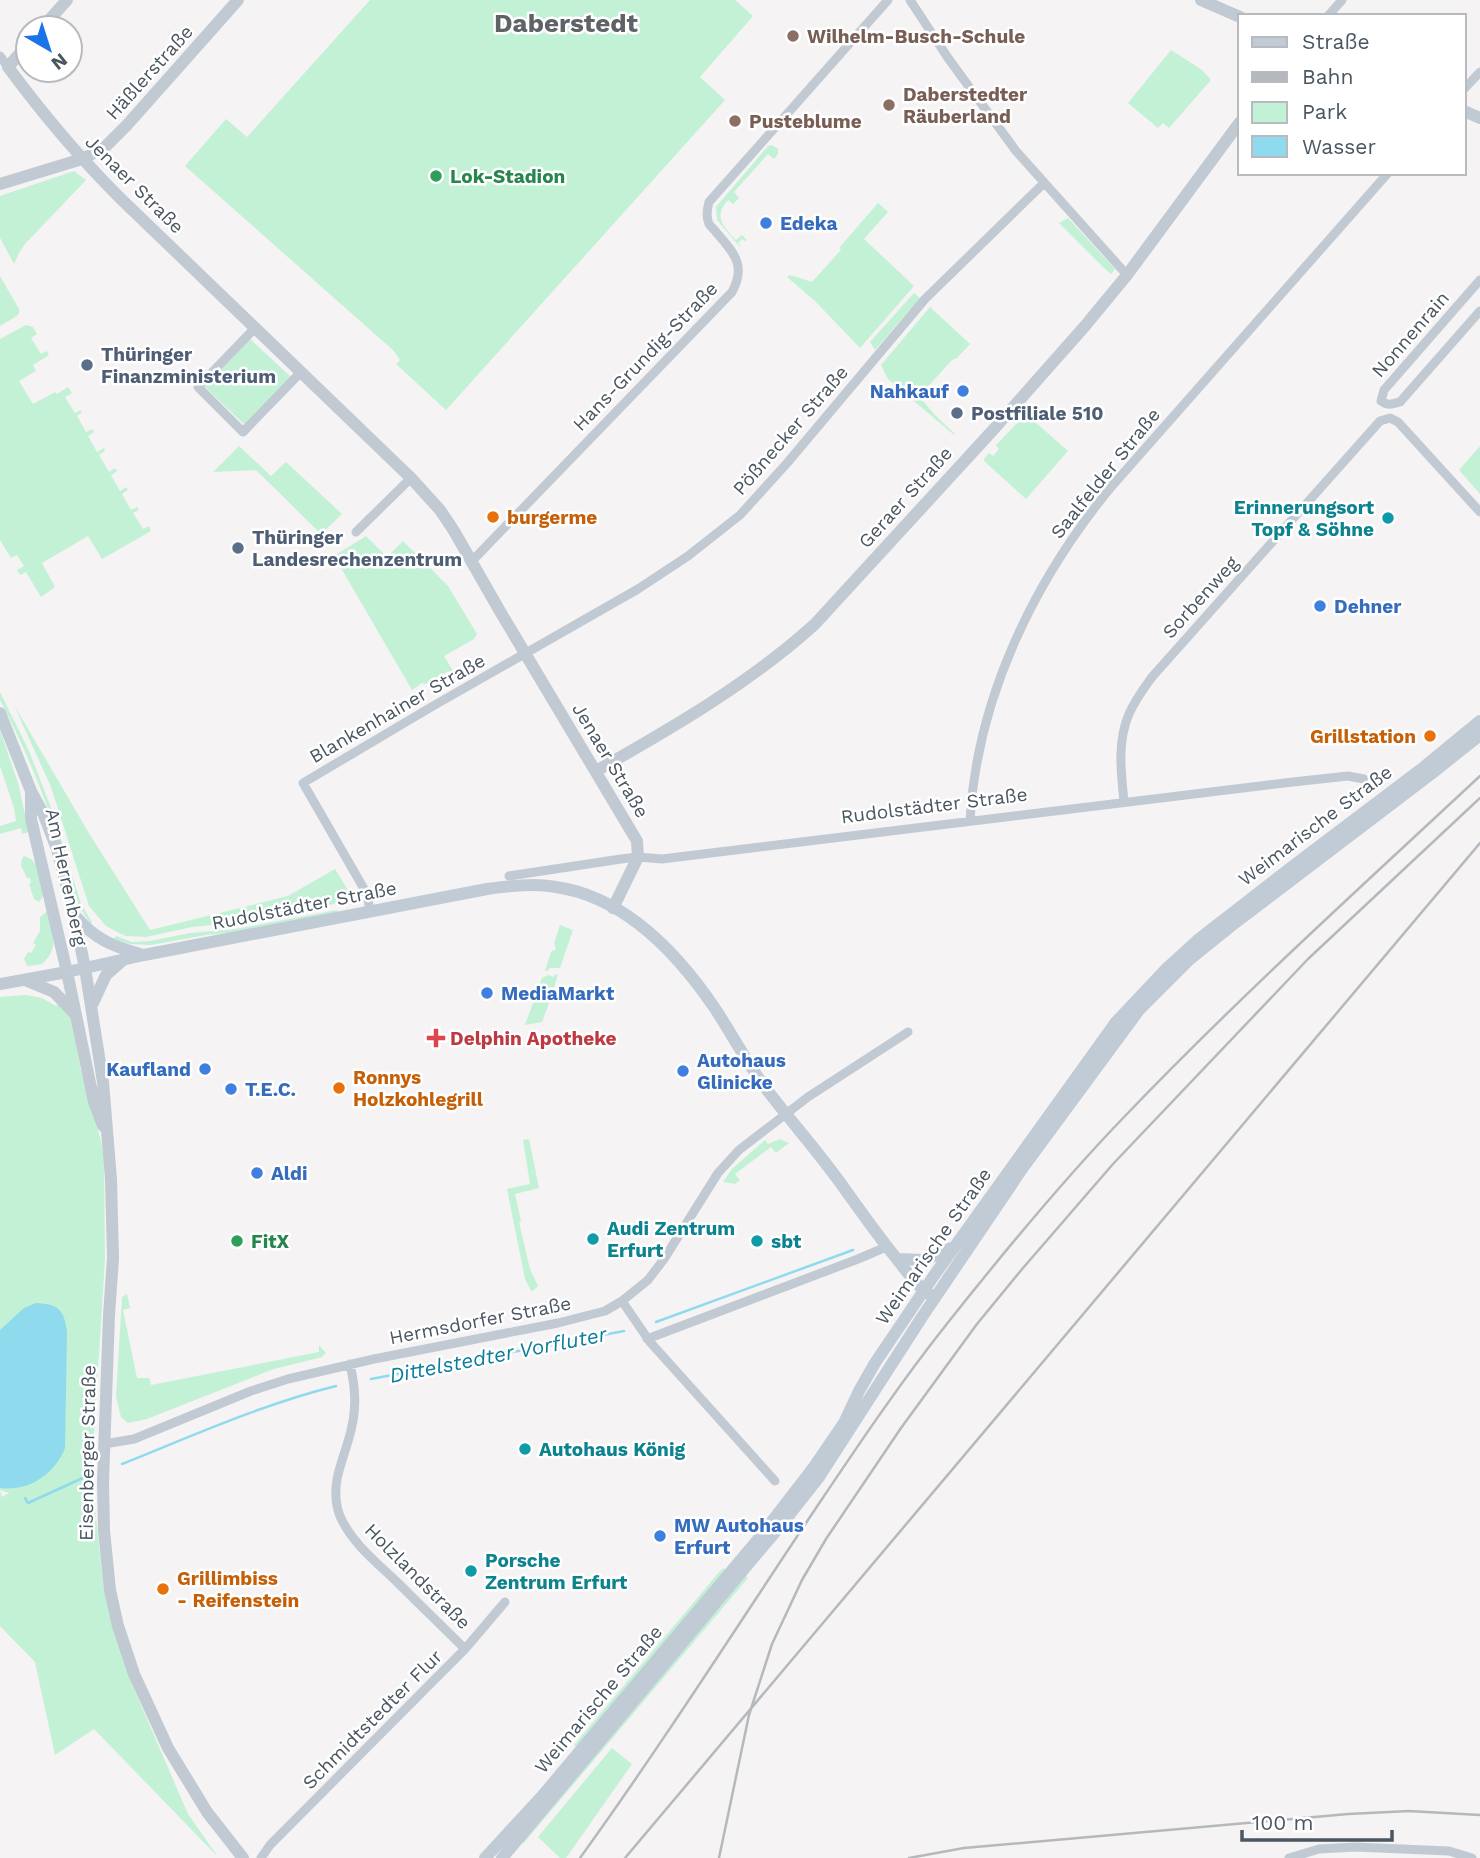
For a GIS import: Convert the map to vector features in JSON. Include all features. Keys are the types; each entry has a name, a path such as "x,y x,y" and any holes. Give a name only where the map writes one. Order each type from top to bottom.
{"main road":[{"name":"Am Herrenberg","path":"0,713 57,849 85,968"},
{"name":"Weimarische Straße","path":"485,1858 543,1795 801,1485 844,1423 875,1363 954,1246 1116,1023 1165,971 1225,918 1424,767 1480,721"},
{"name":"Weimarische Straße","path":"502,1858 795,1509 834,1455 1022,1169 1139,1010 1169,979 1231,926 1480,735"},
{"name":"Am Herrenberg","path":"32,791 31,819 67,972"},
{"name":"Rudolstädter Straße","path":"67,972 487,889 542,885 568,889 613,908"},
{"path":"613,908 647,930 680,963 715,1010 764,1086 886,1247 912,1279 935,1298"},
{"path":"74,915 101,940 144,955"},
{"path":"897,1259 925,1260 954,1246"}],"street":[{"path":"54,14 67,0"},
{"name":"Häßlerstraße","path":"0,184 82,159 104,148 238,0"},
{"name":"Hans-Grundig-Straße","path":"472,561 732,292 737,283 738,264 734,254 708,223 706,211 709,202 888,0"},
{"path":"910,0 986,112 1044,183 1127,275"},
{"path":"1201,0 1238,16"},
{"path":"1330,14 1342,0"},
{"name":"Jenaer Straße","path":"4,61 48,119 96,175 411,478 450,524 638,841 638,857"},
{"path":"1466,87 1480,72"},
{"name":"Geraer Straße","path":"596,771 687,718 751,676 815,624 1085,326 1127,275 1238,125"},
{"name":"Saalfelder Straße","path":"970,820 971,799 983,735 999,683 1030,609 1071,539 1112,486 1386,175"},
{"name":"Pößnecker Straße","path":"525,653 644,586 740,515 925,299 1044,183"},
{"name":"Nonnenrain","path":"1480,280 1384,390 1381,401 1392,405 1400,402 1480,311"},
{"path":"255,328 198,387 243,432 301,372"},
{"name":"Sorbenweg","path":"1124,801 1121,762 1124,730 1138,696 1380,421 1390,418 1398,422 1480,512"},
{"path":"356,532 411,478"},
{"name":"Blankenhainer Straße","path":"370,911 367,894 303,783 525,653"},
{"name":"Rudolstädter Straße","path":"509,876 638,857 662,859 1124,801 1348,776 1364,779"},
{"path":"613,908 638,857"},
{"path":"92,1006 106,975 123,960"},
{"name":"Eisenberger Straße","path":"85,968 103,1082 111,1178 113,1258 103,1486 110,1590 118,1626 134,1674 174,1760 207,1812 243,1858"},
{"name":"Rudolstädter Straße","path":"0,984 67,972"},
{"name":"Eisenberger Straße","path":"67,972 94,1102 108,1139"},
{"path":"25,980 54,992 77,1016"},
{"name":"Hermsdorfer Straße","path":"104,1444 134,1439 265,1386 350,1364 582,1318 605,1311 635,1292 656,1270 708,1187 726,1164 754,1138 825,1085 908,1032"},
{"path":"647,1339 886,1247"},
{"path":"622,1301 647,1339 775,1481"},
{"name":"Holzlandstraße","path":"350,1364 356,1395 350,1436 338,1475 336,1504 346,1527 362,1549 465,1649"},
{"name":"Schmidtstedter Flur","path":"261,1858 270,1845 465,1649 505,1602"},
{"path":"1289,1858 1319,1849 1355,1847 1449,1851 1472,1858"}],"green space":[{"name":"Lok-Stadion","path":"370,0 735,0 753,16 700,77 725,100 446,410 396,364 400,360 394,351 185,166 226,119 247,137"},
{"path":"1171,50 1202,70 1211,80 1169,128 1163,123 1158,128 1128,103"},
{"path":"772,145 778,149 778,154 774,159 768,154 734,192 739,198 733,204 728,200 721,211 724,226 731,235 736,240 742,235 747,240 742,239 738,243 740,247 717,220 716,207 768,146"},
{"path":"74,171 86,180 25,244 14,264 0,238 0,196"},
{"path":"878,203 888,212 864,239 914,286 860,348 815,301 787,277 790,275 812,282"},
{"path":"1068,218 1115,269 1111,274 1059,223"},
{"path":"0,276 19,313 0,326"},
{"path":"914,293 920,298 875,350 870,342"},
{"path":"930,307 970,344 924,391 922,400 955,434 888,379 881,365"},
{"path":"26,325 33,327 37,334 31,338 41,354 47,351 49,355 33,365 36,371 19,381 33,404 68,387 72,393 65,397 75,413 81,410 77,416 86,432 92,429 94,432 88,436 97,452 104,448 105,451 99,455 109,472 115,468 117,471 111,475 120,491 126,487 128,490 122,494 131,510 137,507 139,510 133,513 143,529 149,526 151,531 102,559 88,536 42,563 55,587 41,597 26,572 20,575 17,570 24,566 17,555 11,558 0,540 0,339"},
{"path":"250,339 291,377 245,425 205,387"},
{"path":"1026,414 1068,451 1026,499 984,459 989,453 993,456 999,449 996,445"},
{"path":"239,446 271,476 286,462 342,514 321,534 256,470 213,472"},
{"path":"1480,446 1480,494 1459,470"},
{"path":"366,536 387,557 403,541 448,586 477,634 474,639 444,656 456,676 453,678 448,671 412,690 334,556"},
{"path":"0,692 29,751 52,810 81,904 91,924 74,892 45,800 0,700"},
{"path":"14,705 90,835 150,930 288,896 335,869 354,900 243,922 192,927 146,937 126,936 106,926 89,906 51,787"},
{"path":"0,730 18,783 29,832 22,834 21,828 0,834 0,826 16,821 0,766"},
{"path":"24,856 34,862 39,872 43,896 39,902 34,899 29,884 30,878 27,878 22,867"},
{"path":"337,910 338,912 236,932 151,945 130,944 114,939 116,936 132,942 150,941 190,933 236,929"},
{"path":"47,911 54,939 52,952 42,964 27,966 24,959 36,945 33,943 40,931 40,917"},
{"path":"560,925 573,930 560,968 545,971 551,952 556,949 554,943"},
{"path":"558,975 552,994 546,997 549,1003 542,1022 525,1025 542,978"},
{"path":"26,995 42,998 56,1006 60,1002 72,1020 80,1067 101,1141 104,1162 105,1259 92,1482 104,1589 131,1682 188,1814 218,1857 94,1729 55,1755 35,1662 0,1626 0,1491 2,1497 9,1493 0,1490 0,997"},
{"path":"529,1139 539,1188 515,1194 530,1269 538,1286 533,1291 525,1279 507,1189 530,1184 523,1140"},
{"path":"780,1139 789,1143 776,1153 771,1147 735,1174 740,1180 735,1184 723,1182 732,1169 765,1140 768,1144"},
{"path":"127,1294 130,1308 123,1310 137,1378 149,1378 151,1385 319,1352 319,1345 326,1353 322,1357 274,1369 147,1419 128,1423 121,1417 116,1397 122,1297"},
{"path":"724,1568 725,1570 576,1747 574,1745"},
{"path":"746,1576 748,1578 523,1844 523,1840"},
{"path":"612,1748 632,1764 566,1858 560,1858 538,1837"}],"water":[{"path":"36,1303 55,1307 62,1313 66,1324 65,1448 55,1466 39,1479 21,1487 0,1488 0,1330 24,1308"}],"waterway":[{"name":"Dittelstedter Vorfluter","path":"656,1322 853,1250"},
{"name":"Dittelstedter Vorfluter","path":"371,1379 624,1331"},
{"name":"Dittelstedter Vorfluter","path":"122,1464 255,1411 336,1386"},
{"name":"Dittelstedter Vorfluter","path":"25,1498 28,1503 87,1476"}],"railway":[{"path":"580,1858 880,1414 1011,1244 1126,1115 1212,1028 1480,776"},
{"path":"719,1858 749,1715 772,1644 802,1580 826,1539 901,1428 977,1324 1113,1164 1308,959 1480,798"},
{"path":"625,1858 1480,843"},
{"path":"909,1858 964,1848 1348,1814 1409,1811 1480,1815"}],"place":[{"name":"Wilhelm-Busch-Schule","path":"793,36"},
{"name":"Daberstedter Räuberland","path":"889,105"},
{"name":"Pusteblume","path":"735,121"},
{"name":"Lok-Stadion","path":"436,176"},
{"name":"Edeka","path":"766,223"},
{"name":"Thüringer Finanzministerium","path":"87,365"},
{"name":"Nahkauf","path":"963,391"},
{"name":"Postfiliale 510","path":"957,413"},
{"name":"burgerme","path":"493,517"},
{"name":"Erinnerungsort Topf & Söhne","path":"1388,518"},
{"name":"Thüringer Landesrechenzentrum","path":"238,548"},
{"name":"Dehner","path":"1320,606"},
{"name":"Grillstation","path":"1430,736"},
{"name":"MediaMarkt","path":"487,993"},
{"name":"Delphin Apotheke","path":"436,1038"},
{"name":"Kaufland","path":"205,1069"},
{"name":"Autohaus Glinicke","path":"683,1071"},
{"name":"Ronnys Holzkohlegrill","path":"339,1088"},
{"name":"T.E.C.","path":"231,1089"},
{"name":"Aldi","path":"257,1173"},
{"name":"Audi Zentrum Erfurt","path":"593,1239"},
{"name":"FitX","path":"237,1241"},
{"name":"sbt","path":"757,1241"},
{"name":"Autohaus König","path":"525,1449"},
{"name":"MW Autohaus Erfurt","path":"660,1536"},
{"name":"Porsche Zentrum Erfurt","path":"471,1571"},
{"name":"Grillimbiss - Reifenstein","path":"163,1589"}],"district":[{"name":"Daberstedt","path":"566,23"}]}
